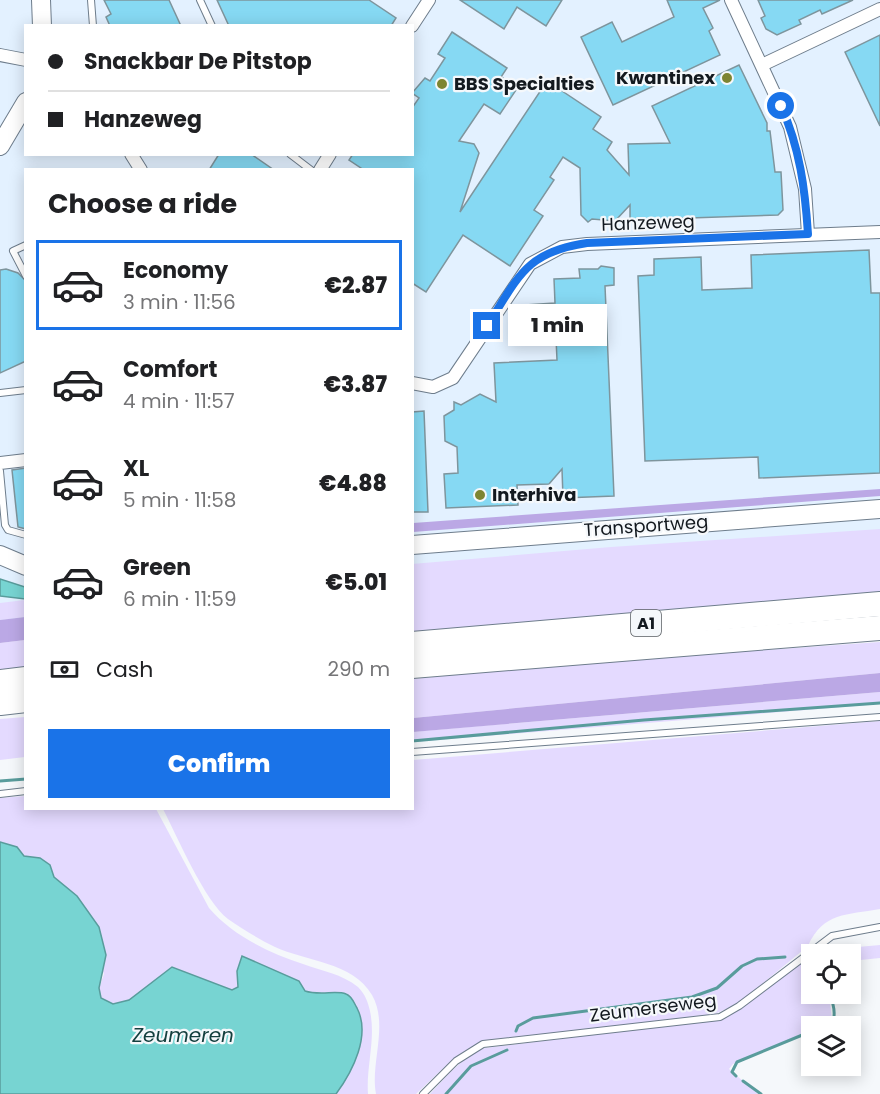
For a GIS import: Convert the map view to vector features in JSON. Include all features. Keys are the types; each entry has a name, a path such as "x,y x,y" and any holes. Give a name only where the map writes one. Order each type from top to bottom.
{"highway":[{"name":"A1","path":"414,644 880,604"},
{"name":"A1","path":"414,666 880,628"},
{"path":"0,682 24,680"},
{"path":"0,703 24,700"}],"street":[{"path":"41,0 42,24"},
{"path":"50,0 52,24"},
{"path":"413,24 429,0"},
{"path":"731,0 790,127 798,152 805,189 808,234"},
{"path":"762,65 880,9"},
{"path":"0,55 24,60"},
{"path":"0,146 24,105"},
{"path":"0,159 24,124"},
{"name":"Hanzeweg","path":"414,383 433,387 453,378 520,275 540,256 562,247 587,243 880,232"},
{"path":"0,463 24,460"},
{"name":"Transportweg","path":"414,545 880,509"},
{"name":"Transportweg","path":"414,553 880,517"},
{"path":"0,555 24,565"},
{"path":"0,568 24,576"}],"lane":[{"path":"91,0 93,24"},
{"path":"200,0 211,24"},
{"path":"293,156 308,168"},
{"path":"24,246 13,250 24,272"},
{"path":"0,393 24,390"},
{"path":"0,471 5,525 8,530 24,535"},
{"path":"414,752 880,717"},
{"path":"0,794 24,791"},
{"name":"Zeumerseweg","path":"423,1094 456,1061 483,1044 720,1017 739,1006 803,955 832,936 880,927"}],"shaded area":[{"path":"0,0 880,0 880,550 414,589 414,168 24,168 24,622 0,624"},
{"path":"880,489 880,496 414,532 414,523"},
{"path":"880,529 880,593 414,632 414,564 611,547"},
{"path":"24,600 24,617 0,620 0,603"},
{"path":"24,617 24,640 0,643 0,620"},
{"path":"24,640 24,670 0,672 0,643"},
{"path":"880,642 880,673 414,718 414,679 576,663"},
{"path":"880,673 880,692 414,732 414,718"},
{"path":"880,692 880,704 414,742 414,732"},
{"path":"24,717 24,757 0,760 0,719"},
{"path":"880,721 880,909 847,914 829,921 814,935 809,944 801,944 801,952 738,1004 710,1016 483,1041 454,1058 416,1094 376,1094 375,1070 379,1019 372,995 364,984 341,969 275,947 228,919 201,884 164,810 414,810 414,760"},
{"path":"24,796 24,810 157,810 209,908 218,918 240,935 264,949 339,976 363,992 372,1021 368,1094 336,1094 339,1090 345,993 319,995 305,991 242,956 237,971 238,988 232,991 172,967 129,1000 113,1004 101,998 99,988 104,974 64,885 54,877 40,858 24,856 17,847 0,842 0,798"},
{"path":"880,945 880,958 861,960 861,947"},
{"path":"801,961 801,1004 830,1004 832,1016 801,1016 801,1034 733,1064 729,1069 758,1094 430,1094 462,1062 485,1048 721,1019 741,1009"}],"water":[{"path":"0,579 24,587 24,599 0,596"},
{"name":"Zeumeren","path":"0,842 17,847 24,856 40,858 50,865 54,877 77,896 99,927 106,955 99,988 101,998 113,1004 129,1000 172,967 232,990 238,987 237,971 242,956 299,981 305,991 348,995 354,1002 361,1019 361,1041 354,1064 336,1094 0,1094"}],"building":[{"path":"104,0 169,0 180,24 109,24 106,17 111,14"},
{"path":"217,0 369,0 396,18 392,24 228,24"},
{"path":"460,0 562,0 546,26 517,7 504,29"},
{"path":"667,0 720,0 703,8 713,28 709,31 720,55 613,105 581,37 612,22 622,42 674,17"},
{"path":"758,0 853,0 822,14 820,10 799,20 801,24 777,35 766,29 761,18 765,16"},
{"path":"452,32 507,68 501,77 518,87 500,114 484,104 459,141 474,144 479,153 460,212 547,81 601,117 593,129 612,142 607,150 629,175 628,144 670,143 652,106 739,65 767,123 767,131 770,131 775,172 781,172 783,210 778,215 630,220 630,205 615,221 592,219 588,222 581,215 580,168 563,157 550,177 554,180 534,210 543,216 510,266 463,235 426,292 414,284 414,168 361,168 349,160 352,156 414,156 414,105 419,98 414,94 414,91 425,78 430,81 445,58 438,54"},
{"path":"880,35 880,126 845,52"},
{"path":"218,156 254,156 271,168 210,168"},
{"path":"869,250 871,293 880,293 880,473 759,478 758,457 645,461 638,276 654,275 654,259 701,257 702,290 752,288 751,255"},
{"path":"601,266 614,268 614,285 605,286 614,496 563,498 562,469 549,484 517,485 518,505 446,508 444,474 458,473 457,447 445,441 444,416 454,410 454,402 461,405 480,394 496,402 494,363 557,360 556,338 525,339 524,333 520,333 519,311 525,305 555,303 554,279 580,278 579,269 598,269"},
{"path":"6,269 18,273 24,279 24,362 0,373 0,270"},
{"path":"424,411 428,512 414,512 414,412"},
{"path":"24,468 24,528 18,527 12,470"}],"waterway":[{"path":"414,741 644,720 880,703"},
{"path":"0,781 24,779"},
{"path":"516,1031 518,1026 533,1018 692,997 717,988 742,966 757,959 785,957"},
{"path":"833,1004 834,1016"},
{"path":"736,1076 732,1072 737,1062 801,1036"},
{"path":"446,1094 471,1066 507,1050"},
{"path":"743,1081 761,1094"}],"place":[{"name":"Kwantinex","path":"727,78"},
{"name":"BBS Specialties","path":"442,84"},
{"name":"Interhiva","path":"480,495"}],"route":[{"path":"487,326 520,275 530,264 540,256 562,247 587,243 808,234 805,189 798,152 781,106"}]}
